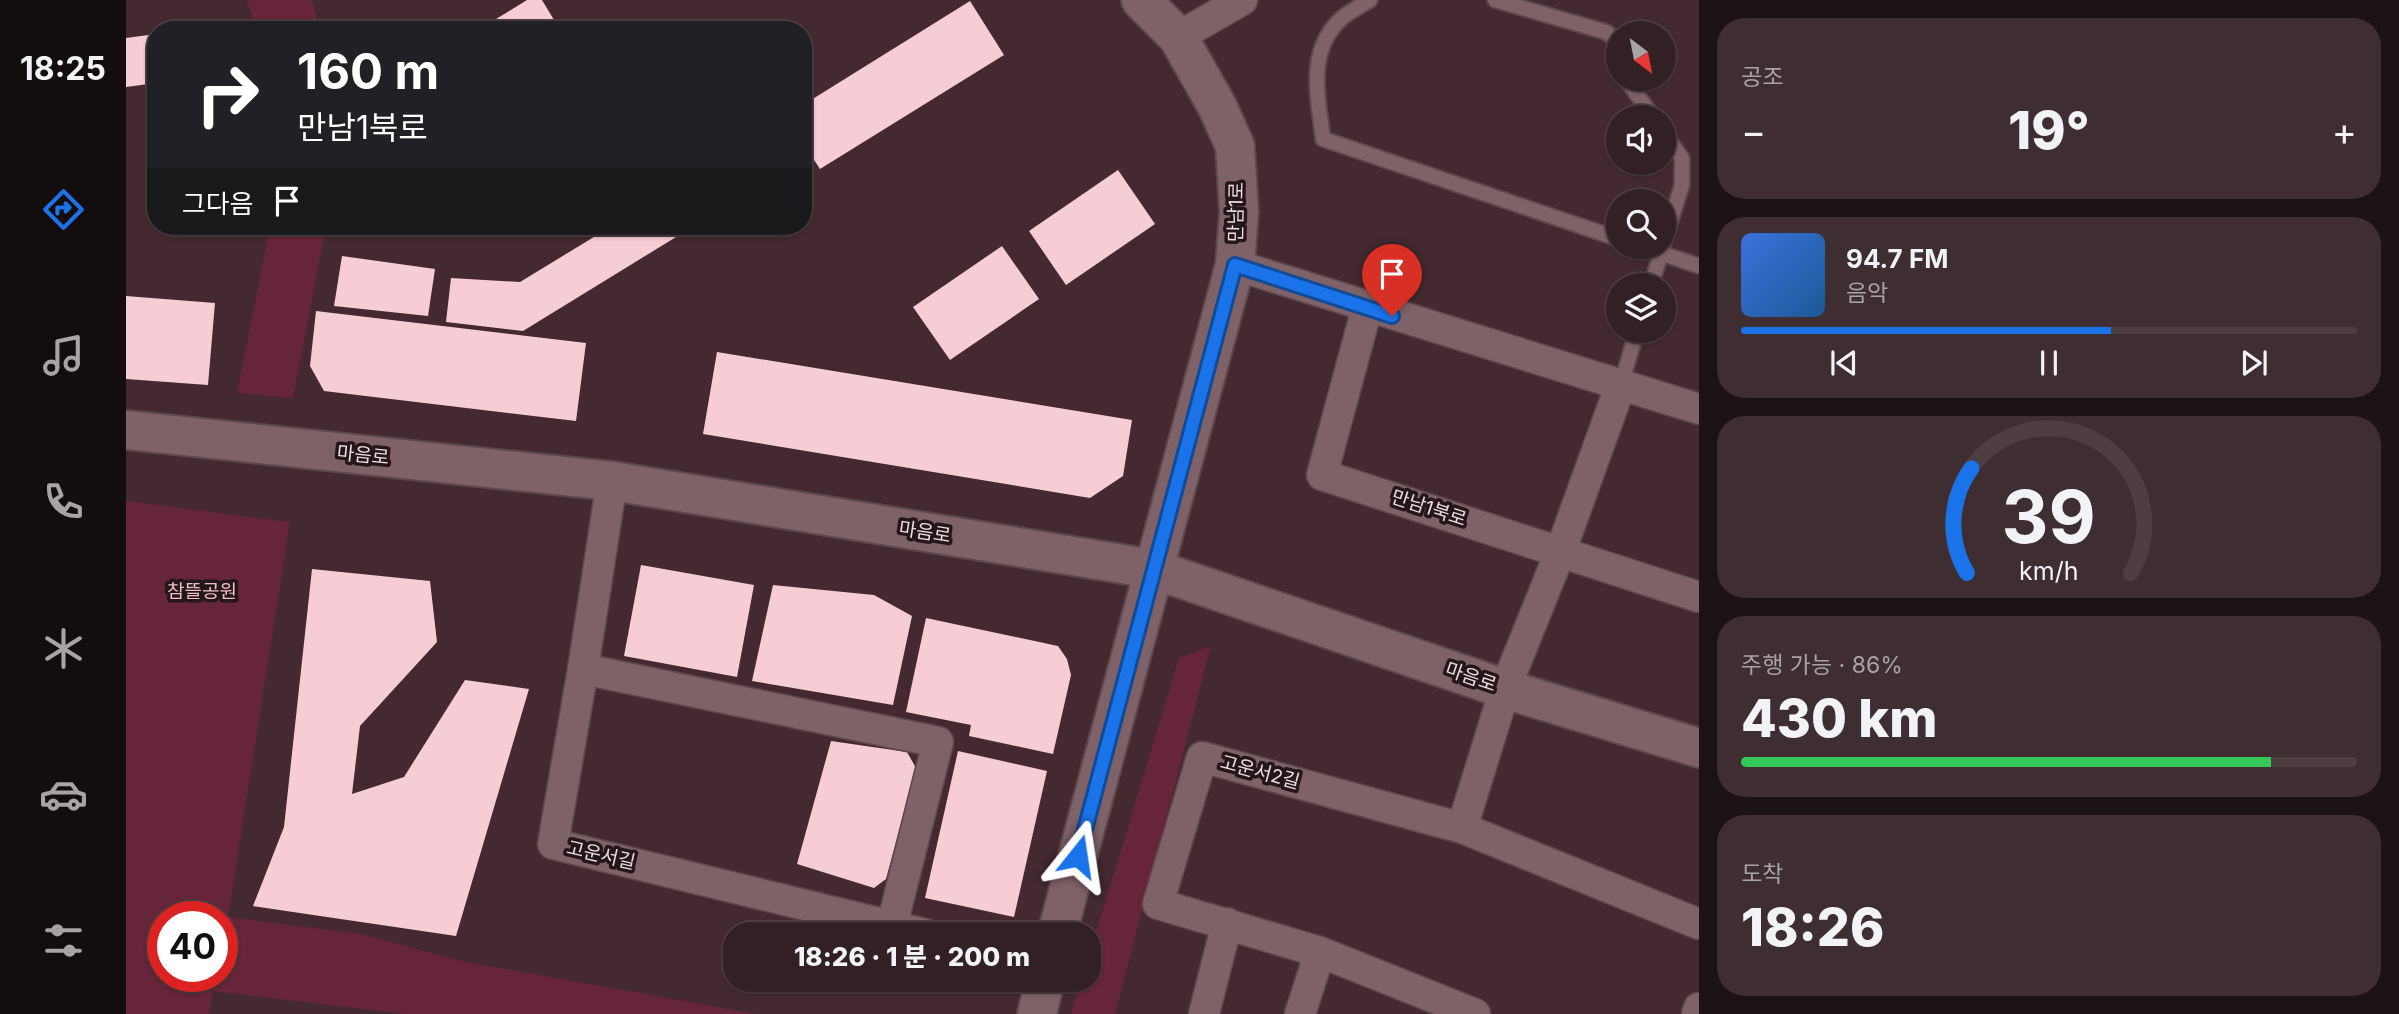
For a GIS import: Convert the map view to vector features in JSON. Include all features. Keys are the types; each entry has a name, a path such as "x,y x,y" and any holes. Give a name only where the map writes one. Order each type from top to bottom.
{"street":[{"name":"만남1로","path":"1060,922 1235,265 1239,212 1235,146 1217,106 1178,37 1141,0"},
{"path":"1178,37 1242,0"},
{"path":"1235,265 1699,409"},
{"name":"만남1북로","path":"1367,308 1322,475 1561,550 1699,597"},
{"path":"1462,828 1506,689 1561,550 1621,384"},
{"name":"마음로","path":"126,430 612,481 1153,569 1506,689 1699,748"},
{"name":"고운서길","path":"612,481 553,844 879,922"},
{"path":"583,669 938,743 893,922"},
{"name":"고운서2길","path":"1475,1014 1320,952 1158,904 1202,757 1462,828 1699,925"},
{"path":"1204,1014 1227,923"},
{"path":"1300,1014 1320,952"},
{"path":"1037,1014 1042,992"},
{"path":"1697,1014 1699,1008"}],"lane":[{"path":"1370,0 1343,17 1326,35 1315,73 1323,139 1606,235"},
{"path":"1494,0 1606,32"},
{"path":"1676,150 1682,158 1682,185 1676,205"},
{"path":"1676,254 1699,266"},
{"path":"1621,384 1633,343"}],"green space":[{"path":"247,0 312,0 317,21 254,21"},
{"path":"323,235 293,398 237,393 268,237"},
{"name":"참뜰공원","path":"126,501 290,522 231,901 147,901 147,992 213,992 209,1014 126,1014"},
{"path":"1211,646 1115,1014 1071,1014 1077,992 1101,992 1099,922 1179,658"},
{"name":"참뜰공원","path":"238,918 361,934 461,961 757,1014 405,1014 221,992 238,992"}],"building":[{"path":"527,0 542,0 555,21 493,21"},
{"path":"970,1 1004,55 820,169 812,157 812,99"},
{"path":"147,35 147,84 126,87 126,38"},
{"path":"1118,170 1155,224 1066,285 1029,231"},
{"path":"597,235 679,235 523,331 446,322 451,278 520,282"},
{"path":"1002,246 1039,299 950,360 913,307"},
{"path":"342,256 435,269 428,316 334,306"},
{"path":"126,296 215,303 208,385 126,379"},
{"path":"316,311 586,343 576,421 324,391 310,366"},
{"path":"717,352 1132,420 1123,476 1090,498 703,434"},
{"path":"641,565 754,585 737,677 624,656"},
{"path":"312,569 430,581 437,642 360,726 352,794 404,777 465,680 529,689 456,936 253,906 284,827"},
{"path":"773,585 874,595 912,616 893,705 752,681"},
{"path":"926,618 1058,646 1067,659 1071,675 1053,754 969,736 971,725 906,712"},
{"path":"831,741 907,752 916,768 886,879 874,888 797,864"},
{"path":"958,751 1047,771 1014,917 925,898"}],"route":[{"path":"1078,856 1235,265 1392,316"}]}
